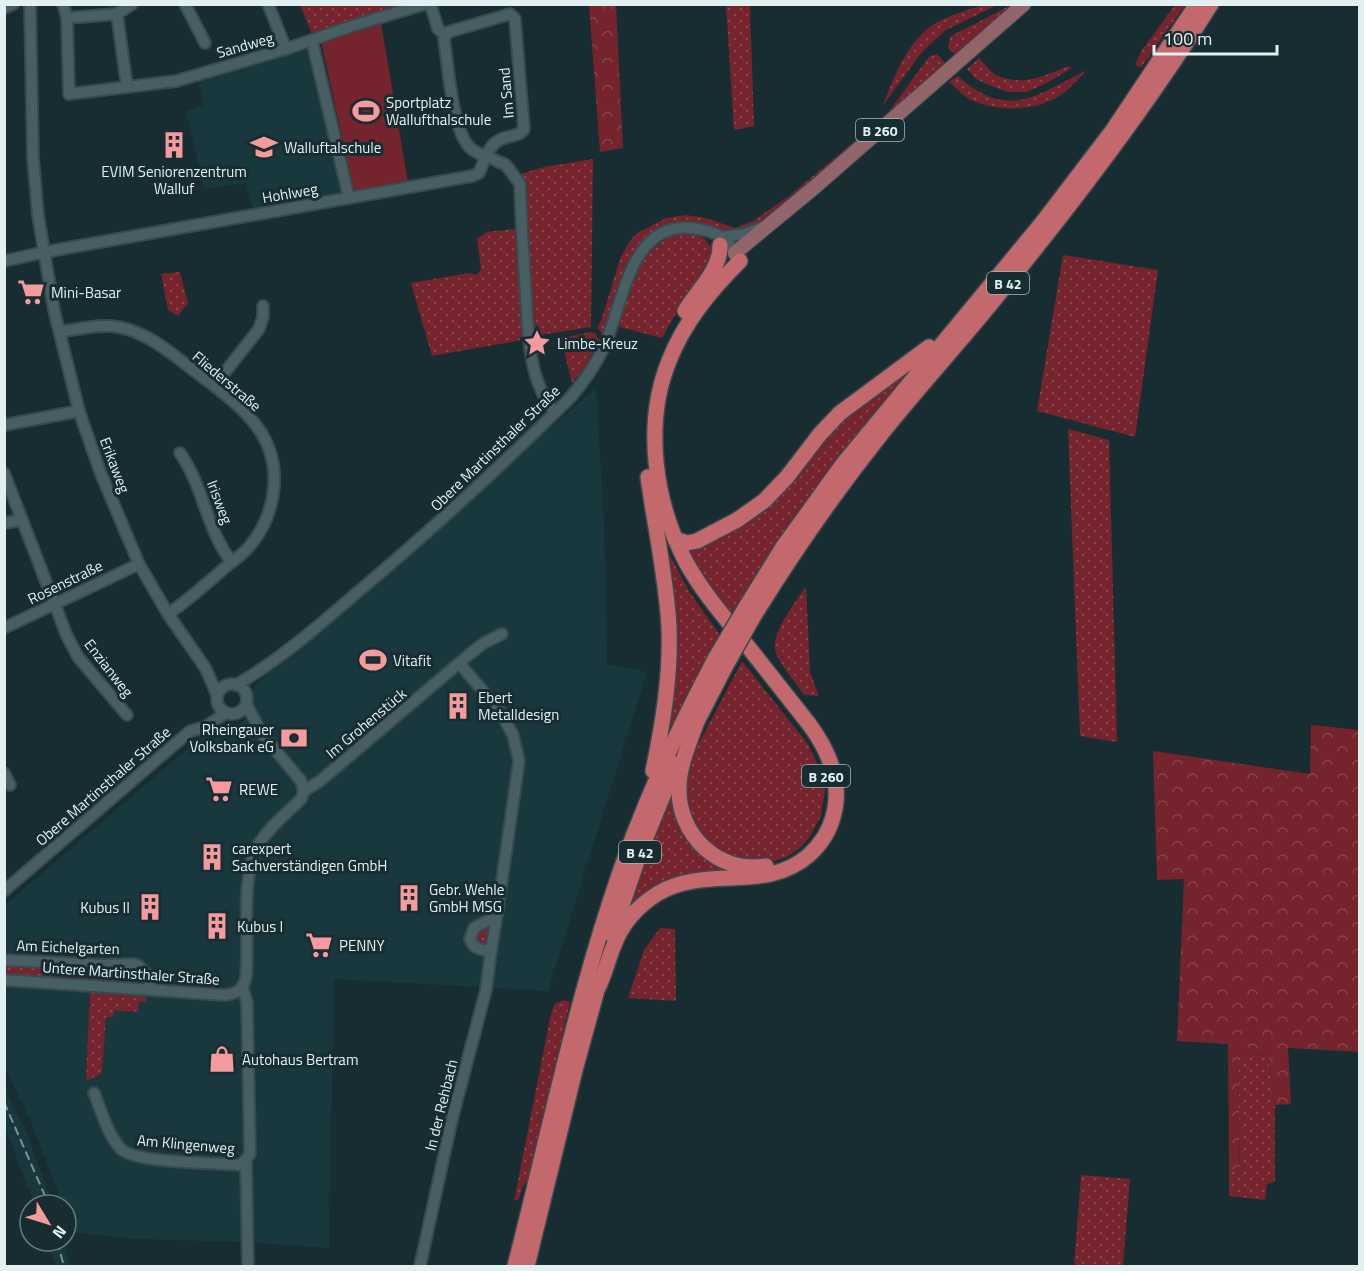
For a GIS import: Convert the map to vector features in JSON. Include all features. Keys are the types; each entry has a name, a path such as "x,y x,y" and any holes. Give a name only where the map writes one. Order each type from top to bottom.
{"highway":[{"name":"B 42","path":"515,1266 592,986 610,902 639,820 671,746 748,614 783,547 843,464 1042,223 1113,130 1197,4"},
{"name":"B 42","path":"748,614 883,431 1015,274 1101,165 1154,92 1211,4"},
{"path":"690,302 716,264 721,241"},
{"name":"B 260","path":"697,721 686,754 679,788 682,812 694,837 704,849 716,857 730,864 745,867 776,864 799,852 816,833 825,810 827,784 820,759 808,737 714,618 690,584 669,547 653,504 645,446 650,392 665,348 690,302 736,257"},
{"name":"B 260","path":"592,986 604,975 623,927 651,898 678,884 697,879 761,877 788,869 818,846 828,830 834,812 836,783 832,764 824,747 809,724 708,596 675,539 663,502 657,464 656,424 662,381 669,361 688,324 736,257"},
{"path":"675,539 687,543 696,541 755,508 779,486 820,434 840,413 928,349 956,318 969,311"},
{"path":"639,820 662,726 669,658 666,590 653,504"},
{"name":"B 42","path":"592,986 640,852 720,662"},
{"name":"B 42","path":"527,1266 584,1014"}],"main road":[{"name":"B 260","path":"736,257 770,223 816,186 1024,4"},
{"name":"B 260","path":"736,257 798,206 816,186"}],"street":[{"path":"4,8 12,4"},
{"name":"Erikaweg","path":"30,4 33,158 38,215 54,310 79,411 101,474 139,564 168,614 206,669 217,695"},
{"path":"63,4 67,18 117,14 132,4"},
{"path":"185,4 205,43"},
{"path":"268,4 286,49"},
{"path":"428,5 438,30 445,36 457,118 468,147 506,165 520,184 529,340 540,388 544,398 555,412"},
{"name":"Sandweg","path":"67,18 69,94 176,81 428,5"},
{"path":"117,14 127,87"},
{"name":"Im Sand","path":"445,36 448,32 507,14 515,19 524,129 520,134 496,141 486,156"},
{"path":"312,41 350,198"},
{"name":"Hohlweg","path":"4,261 475,175 482,168 486,156"},
{"name":"B 260","path":"721,241 770,223"},
{"name":"Obere Martinsthaler Straße","path":"233,685 260,672 348,601 422,537 581,385 599,358 636,258 652,239 674,229 691,228 706,231 721,241 736,257"},
{"path":"214,386 259,329 263,317 263,306"},
{"name":"Fliederstraße","path":"60,332 112,326 149,338 245,412 260,430 269,450 274,475 273,497 264,524 248,548 168,614"},
{"path":"4,425 79,411"},
{"name":"Irisweg","path":"180,453 191,468 222,550 232,562"},
{"name":"Enzianweg","path":"4,473 67,635 78,657 127,716"},
{"path":"4,523 22,520"},
{"name":"Rosenstraße","path":"4,628 139,564"},
{"name":"Im Grohenstück","path":"304,790 320,781 484,643 502,634"},
{"name":"In der Rehbach","path":"420,1266 452,1119 486,990 519,771 517,748 513,735 500,711 459,664"},
{"name":"Erikaweg","path":"206,669 233,685"},
{"name":"Obere Martinsthaler Straße","path":"246,699 260,672"},
{"path":"263,735 219,708 217,695 222,688 233,685 242,688 263,735 302,781 304,790"},
{"path":"230,714 241,711 246,699"},
{"name":"Obere Martinsthaler Straße","path":"4,891 190,731 205,727 230,714"},
{"path":"4,773 10,785"},
{"name":"Am Klingenweg","path":"94,1093 114,1139 125,1153 133,1156 238,1165 246,1161 250,1154 248,1007 244,983 249,870 260,842 301,799 304,790"},
{"path":"492,951 477,948 470,939 474,928 497,915"},
{"name":"Am Eichelgarten","path":"4,960 104,965 133,964 139,966 148,976 151,990"},
{"name":"Untere Martinsthaler Straße","path":"4,980 225,995 233,994 244,983"},
{"path":"246,1161 248,1266"}],"shaded area":[{"name":"Walluftalschule","path":"307,44 346,192 253,209 246,183 204,189 186,111 204,105 198,80"},
{"path":"596,388 604,522 607,664 647,672 548,991 334,979 329,1248 240,1242 136,1239 78,1233 78,1193 58,1193 31,1122 5,1068 5,905 206,733 235,728 255,710 252,695 254,686"},
{"path":"5,1090 26,1131 49,1193 30,1193 5,1128"},
{"path":"52,1253 67,1253 70,1266 56,1266"}],"green space":[{"path":"300,5 417,5 312,34"},
{"path":"589,5 616,5 623,148 600,152"},
{"path":"726,5 750,5 754,126 734,130"},
{"path":"983,5 997,5 946,30 922,52 882,107 900,65 919,37 940,21"},
{"path":"1011,5 1018,5 957,56 948,48 953,35"},
{"path":"1175,5 1185,5 1141,68 1135,65 1142,50"},
{"name":"Sportplatz Wallufthalschule","path":"381,23 408,182 354,192 321,41"},
{"path":"937,54 947,65 813,183 750,228 734,233 699,223 686,224 654,234 643,242 629,264 605,336 597,328 620,259 637,233 666,218 686,215 706,218 735,228 753,221 789,196 888,113 925,62 930,56"},
{"path":"979,58 996,75 1015,80 1033,79 1068,66 1072,68 1026,92 1007,92 976,79 967,69"},
{"path":"1087,70 1056,98 1025,108 1002,108 981,104 962,94 949,82 958,76 976,90 992,98 1022,99 1053,88"},
{"path":"593,159 591,327 534,336 532,335 520,174 544,167"},
{"path":"515,229 524,337 522,340 432,356 411,283 469,273 477,275 481,269 477,239 487,232"},
{"path":"676,234 691,234 707,241 714,261 687,294 662,338 619,327 631,285 643,261 662,241"},
{"path":"1063,255 1158,270 1135,437 1037,411"},
{"path":"180,272 188,303 178,316 168,310 161,274"},
{"path":"595,333 599,340 585,367 572,383 561,338"},
{"path":"921,359 730,621 682,546 730,529 824,434"},
{"path":"1068,429 1109,440 1117,742 1080,736"},
{"path":"664,544 689,591 718,632 721,641 664,753"},
{"path":"806,586 810,672 819,696 804,695 783,667 775,650 777,634"},
{"path":"742,661 808,744 820,769 825,791 821,816 809,838 787,857 761,865 734,862 694,832 682,790 692,756"},
{"path":"1311,725 1359,730 1359,1052 1288,1048 1291,1104 1275,1105 1268,1055 1238,1053 1240,1169 1229,1170 1228,1044 1177,1041 1184,879 1157,880 1153,751 1310,774"},
{"path":"676,781 681,821 745,871 698,876 627,920 641,867"},
{"path":"491,923 490,941 483,944 476,938 477,933"},
{"path":"660,928 675,929 676,1001 628,998 644,950"},
{"path":"4,964 134,967 137,977 135,983 8,976"},
{"path":"90,993 146,996 146,1002 139,1002 138,1012 114,1010 113,1017 106,1017 102,1073 86,1081"},
{"path":"564,1000 570,1002 529,1179 523,1186 519,1199 514,1201 550,1018 554,1004"},
{"path":"1238,1053 1268,1055 1275,1105 1275,1182 1267,1184 1265,1200 1229,1196 1229,1170 1240,1169"},
{"path":"1081,1175 1130,1179 1123,1266 1074,1266"}],"railway":[{"path":"4,1102 44,1193"},
{"path":"60,1253 64,1266"}],"place":[{"name":"Sportplatz Wallufthalschule","path":"366,111"},
{"name":"EVIM Seniorenzentrum Walluf","path":"174,145"},
{"name":"Walluftalschule","path":"264,147"},
{"name":"Mini-Basar","path":"31,292"},
{"name":"Limbe-Kreuz","path":"537,343"},
{"name":"Vitafit","path":"373,660"},
{"name":"Ebert Metalldesign","path":"458,706"},
{"name":"Rheingauer Volksbank eG","path":"294,738"},
{"name":"REWE","path":"219,789"},
{"name":"carexpert Sachverständigen GmbH","path":"212,857"},
{"name":"Gebr. Wehle GmbH MSG","path":"409,898"},
{"name":"Kubus II","path":"150,907"},
{"name":"Kubus I","path":"217,926"},
{"name":"PENNY","path":"319,945"},
{"name":"Autohaus Bertram","path":"222,1059"}]}
